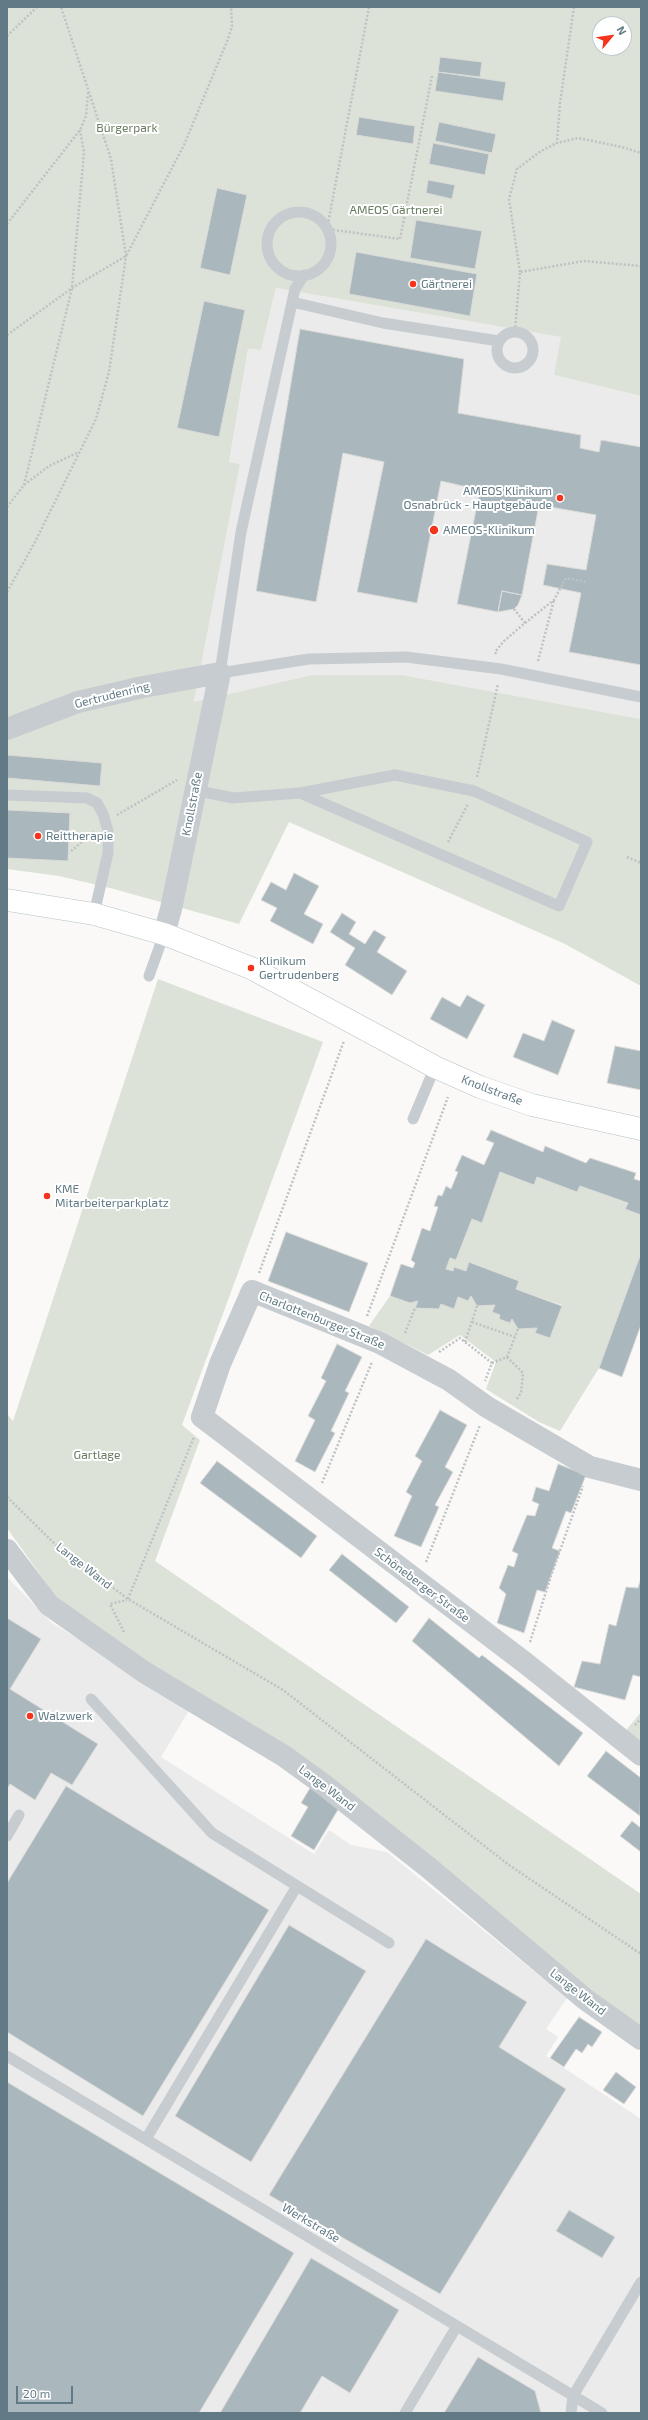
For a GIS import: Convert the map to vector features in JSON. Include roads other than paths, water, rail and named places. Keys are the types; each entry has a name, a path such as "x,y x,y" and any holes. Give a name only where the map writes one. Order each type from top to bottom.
{"street":[{"name":"Gertrudenring","path":"7,729 78,702 143,686 220,673"},
{"name":"Knollstraße","path":"164,934 171,909 194,790 220,673"},
{"name":"Knollstraße","path":"7,900 94,914 164,934 251,968 435,1067 480,1087 532,1105 641,1129"},
{"name":"Charlottenburger Straße","path":"202,1417 220,1364 252,1291 380,1343 449,1380 487,1407 590,1466 641,1480"},
{"name":"Schöneberger Straße","path":"202,1417 418,1583 524,1662 641,1755"},
{"name":"Lange Wand","path":"7,1550 49,1605 144,1672 284,1756 319,1781 429,1868 585,1999 641,2039"}],"lane":[{"path":"304,275 293,275 283,271 275,264 270,255 269,234 281,217 291,213 302,212 312,214 321,220 328,229 331,248 328,258 322,266 304,275 295,289 241,532 220,673 309,659 360,656 406,657 501,669 641,697"},
{"path":"292,302 383,323 499,341"},
{"path":"516,331 527,336 533,347 531,359 515,368 504,364 497,353 499,341 506,334 516,331"},
{"path":"194,790 234,798 300,793 395,775 474,791 587,842 559,906 300,793"},
{"path":"7,795 87,798 97,803 106,823 108,853 94,914"},
{"path":"148,976 164,934"},
{"path":"413,1119 435,1067"},
{"path":"91,1699 212,1833 389,1942"},
{"path":"7,1836 19,1816"},
{"path":"146,2139 297,1886"},
{"name":"Werkstraße","path":"7,2056 602,2413"},
{"path":"571,2413 573,2396 641,2282"},
{"path":"405,2413 457,2326"}],"place":[{"name":"Gärtnerei","path":"413,284"},
{"name":"AMEOS Klinikum Osnabrück - Hauptgebäude","path":"560,498"},
{"name":"AMEOS-Klinikum","path":"434,530"},
{"name":"Reittherapie","path":"38,836"},
{"name":"Klinikum Gertrudenberg","path":"251,968"},
{"name":"KME Mitarbeiterparkplatz","path":"47,1196"},
{"name":"Walzwerk","path":"30,1716"}],"park label":[{"name":"Bürgerpark","path":"127,128"},
{"name":"AMEOS Gärtnerei","path":"396,210"},
{"name":"Gartlage","path":"97,1455"}]}
